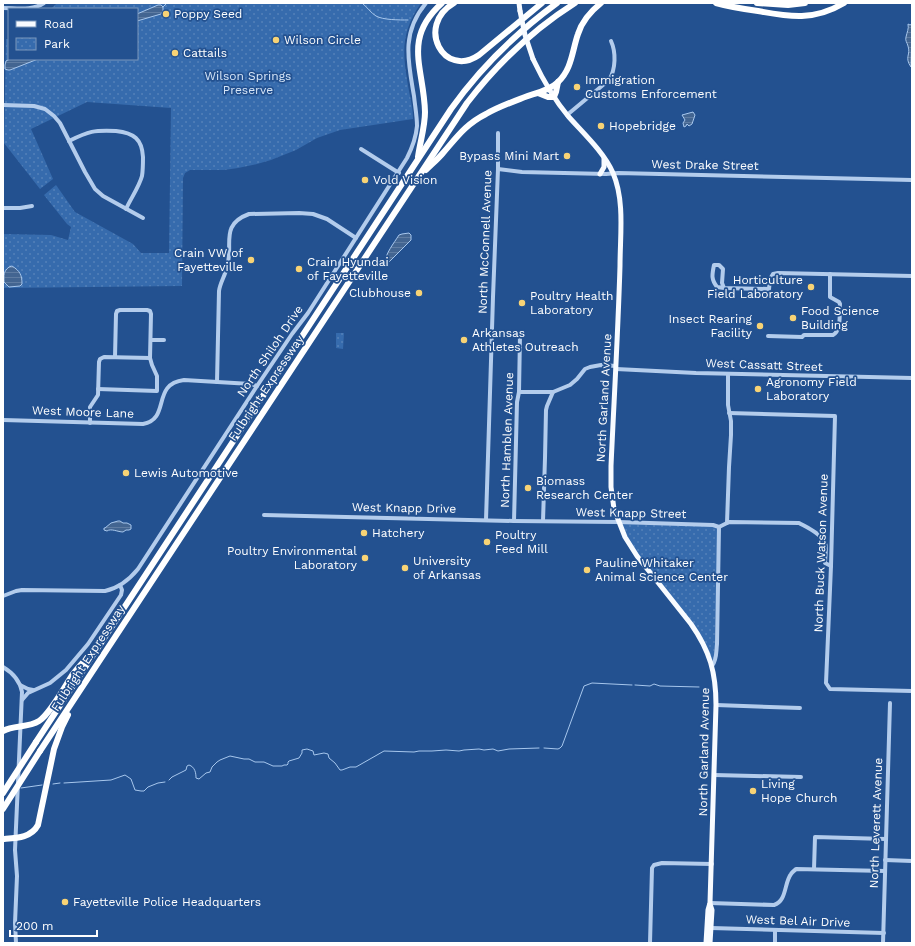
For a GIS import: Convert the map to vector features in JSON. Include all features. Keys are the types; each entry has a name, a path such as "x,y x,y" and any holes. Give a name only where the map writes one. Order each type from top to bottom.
{"highway":[{"path":"417,160 424,125 425,111 418,59 418,44 421,33 427,21 442,3"},
{"path":"454,3 440,15 436,26 435,35 438,45 442,51 453,60 462,61 472,59 479,55 542,3"},
{"name":"Fulbright Expressway","path":"3,793 450,110 479,73 516,36 557,3"},
{"name":"Fulbright Expressway","path":"3,808 467,103 488,77 521,45 552,19 575,3"},
{"path":"416,180 472,122 492,111 538,93 558,82 570,64 577,34 582,23 590,12 601,3"},
{"path":"716,3 795,16 810,16 819,14 838,7 844,3"},
{"path":"757,3 788,5 805,3"},
{"path":"538,93 548,97 554,97 558,82"},
{"path":"3,732 20,726 35,724 45,716 74,672 102,643"},
{"path":"3,839 16,838 30,834 38,825 54,749 74,700"}],"main road":[{"name":"North Garland Avenue","path":"519,3 525,35 533,59 548,88 567,115 604,158 613,174 620,196 621,215 619,285 611,488 614,509 625,537 637,556 695,630 704,645 712,666 715,682 716,705 712,864 706,943"},
{"path":"600,174 604,167 604,158"},
{"name":"North Garland Avenue","path":"710,904 712,910 710,943"}],"street":[{"path":"3,8 28,8 39,6 44,3"},
{"name":"North Shiloh Drive","path":"3,596 22,590 99,591 112,589 127,581 138,570 257,386 308,313 408,158 413,145 417,125 416,108 408,61 408,44 412,28 420,11 426,3"},
{"path":"567,115 609,80 614,67 614,47 612,41"},
{"path":"3,105 34,106 45,109 49,112 57,119 95,189 103,196 143,218"},
{"path":"69,141 87,133 100,130 131,134 140,142 143,155 142,176 126,209"},
{"name":"North McConnell Avenue","path":"486,520 498,133"},
{"path":"361,149 399,173"},
{"name":"West Drake Street","path":"498,169 522,172 912,180"},
{"path":"3,208 32,206"},
{"path":"217,382 219,291 227,268 230,232 232,226 237,220 242,216 249,214 306,213 320,216 356,238"},
{"path":"724,288 722,283 723,269 719,265 714,265 712,274 713,282 717,287 724,288 769,289 770,279 773,274 778,273 912,276"},
{"path":"768,336 802,337 804,335 833,336 836,334 839,324 840,304 830,297 830,274"},
{"path":"98,389 157,391 157,376 150,358 150,311 118,310 116,314 115,357"},
{"name":"North Hamblen Avenue","path":"514,521 520,335"},
{"path":"150,340 164,340"},
{"path":"90,423 90,407 98,396 99,361 104,357 150,358"},
{"name":"West Cassatt Street","path":"553,392 570,385 585,369 601,365 616,368 728,374 912,378"},
{"path":"727,523 728,474 731,435 728,374"},
{"name":"West Moore Lane","path":"3,420 147,424 157,416 165,392 170,385 178,381 184,380 251,384 257,386"},
{"path":"518,392 553,392 546,410 543,521"},
{"name":"North Buck Watson Avenue","path":"729,413 835,416 826,683 830,689 912,691"},
{"name":"West Knapp Drive","path":"264,515 543,521"},
{"name":"West Knapp Street","path":"543,521 713,525 718,527"},
{"path":"712,666 716,658 717,644 718,527 729,522 798,524 809,528 818,534 825,544 825,563 831,566"},
{"path":"22,700 28,693 50,682 66,670 88,644 121,594 122,590 120,585"},
{"path":"3,667 13,674 20,685 22,700 15,850 17,876 16,935 18,943"},
{"path":"20,685 34,690"},
{"name":"North Leverett Avenue","path":"884,943 890,704"},
{"path":"716,705 800,708"},
{"path":"714,775 802,777"},
{"path":"814,869 815,837 886,839"},
{"path":"885,860 912,861"},
{"path":"650,943 652,868 654,865 662,863 712,864"},
{"path":"710,904 777,904 783,897 790,874 796,869 885,871"},
{"name":"West Bel Air Drive","path":"711,928 884,934"},
{"path":"775,930 775,943"}],"green space":[{"name":"Wilson Springs Preserve","path":"57,3 421,3 409,25 404,46 405,67 413,119 340,130 317,138 296,150 257,164 224,170 190,170 185,173 183,178 182,286 3,288 3,234 51,235 68,240 71,227 44,195 56,185 75,212 133,244 141,253 169,253 171,108 87,102 31,129 53,179 40,189 4,143 6,39 8,39 8,60 138,60 138,8 52,8"},
{"path":"336,333 344,333 343,349 336,348"},
{"path":"622,523 711,526 717,528 714,661 712,660 705,642 630,543"}],"shaded area":[{"path":"158,5 163,7 161,14 138,21 138,14"},
{"path":"908,24 912,24 911,67 908,61 909,49 906,40"},
{"path":"35,60 10,70 5,69 6,61"},
{"path":"693,112 695,115 692,124 689,126 687,124 684,127 683,123 685,120 682,115"},
{"path":"409,233 411,235 411,240 389,262 385,263 388,252 399,235"},
{"path":"12,266 19,272 22,278 22,284 20,286 9,287 4,282 5,272"},
{"path":"118,521 131,525 131,529 123,532 104,530 104,528 111,523"}],"waterway":[{"path":"163,7 167,3"},
{"path":"362,3 376,16 391,20 408,20"},
{"path":"544,748 558,749 562,746 584,686 592,683 632,685"},
{"path":"635,685 650,686 654,684 660,686 699,687"},
{"path":"169,780 186,770 187,766 189,765 194,769 196,778 199,779 206,773 210,772 212,767 217,762 230,756 249,759 255,762 264,762 273,766 287,765 289,761 299,758 302,750 307,749 313,751 314,755 324,753 328,754 329,758 340,770 342,770 350,767 356,767 384,751 414,752 479,749 493,749 498,751 539,748"},
{"path":"64,783 111,780 125,775 131,779 135,790 144,791 148,787 165,782"},
{"path":"53,784 60,783"},
{"path":"21,788 42,785"}],"place":[{"name":"Poppy Seed","path":"166,14"},
{"name":"Wilson Circle","path":"276,40"},
{"name":"Cattails","path":"175,53"},
{"name":"Immigration Customs Enforcement","path":"577,87"},
{"name":"Hopebridge","path":"601,126"},
{"name":"Bypass Mini Mart","path":"567,156"},
{"name":"Vold Vision","path":"365,180"},
{"name":"Crain VW of Fayetteville","path":"251,260"},
{"name":"Crain Hyundai of Fayetteville","path":"299,269"},
{"name":"Horticulture Field Laboratory","path":"811,287"},
{"name":"Clubhouse","path":"419,293"},
{"name":"Poultry Health Laboratory","path":"522,303"},
{"name":"Food Science Building","path":"793,318"},
{"name":"Insect Rearing Facility","path":"760,326"},
{"name":"Arkansas Athletes Outreach","path":"464,340"},
{"name":"Agronomy Field Laboratory","path":"758,389"},
{"name":"Lewis Automotive","path":"126,473"},
{"name":"Biomass Research Center","path":"528,488"},
{"name":"Hatchery","path":"364,533"},
{"name":"Poultry Feed Mill","path":"487,542"},
{"name":"Poultry Environmental Laboratory","path":"365,558"},
{"name":"University of Arkansas","path":"405,568"},
{"name":"Pauline Whitaker Animal Science Center","path":"587,570"},
{"name":"Living Hope Church","path":"753,791"},
{"name":"Fayetteville Police Headquarters","path":"65,902"}]}
